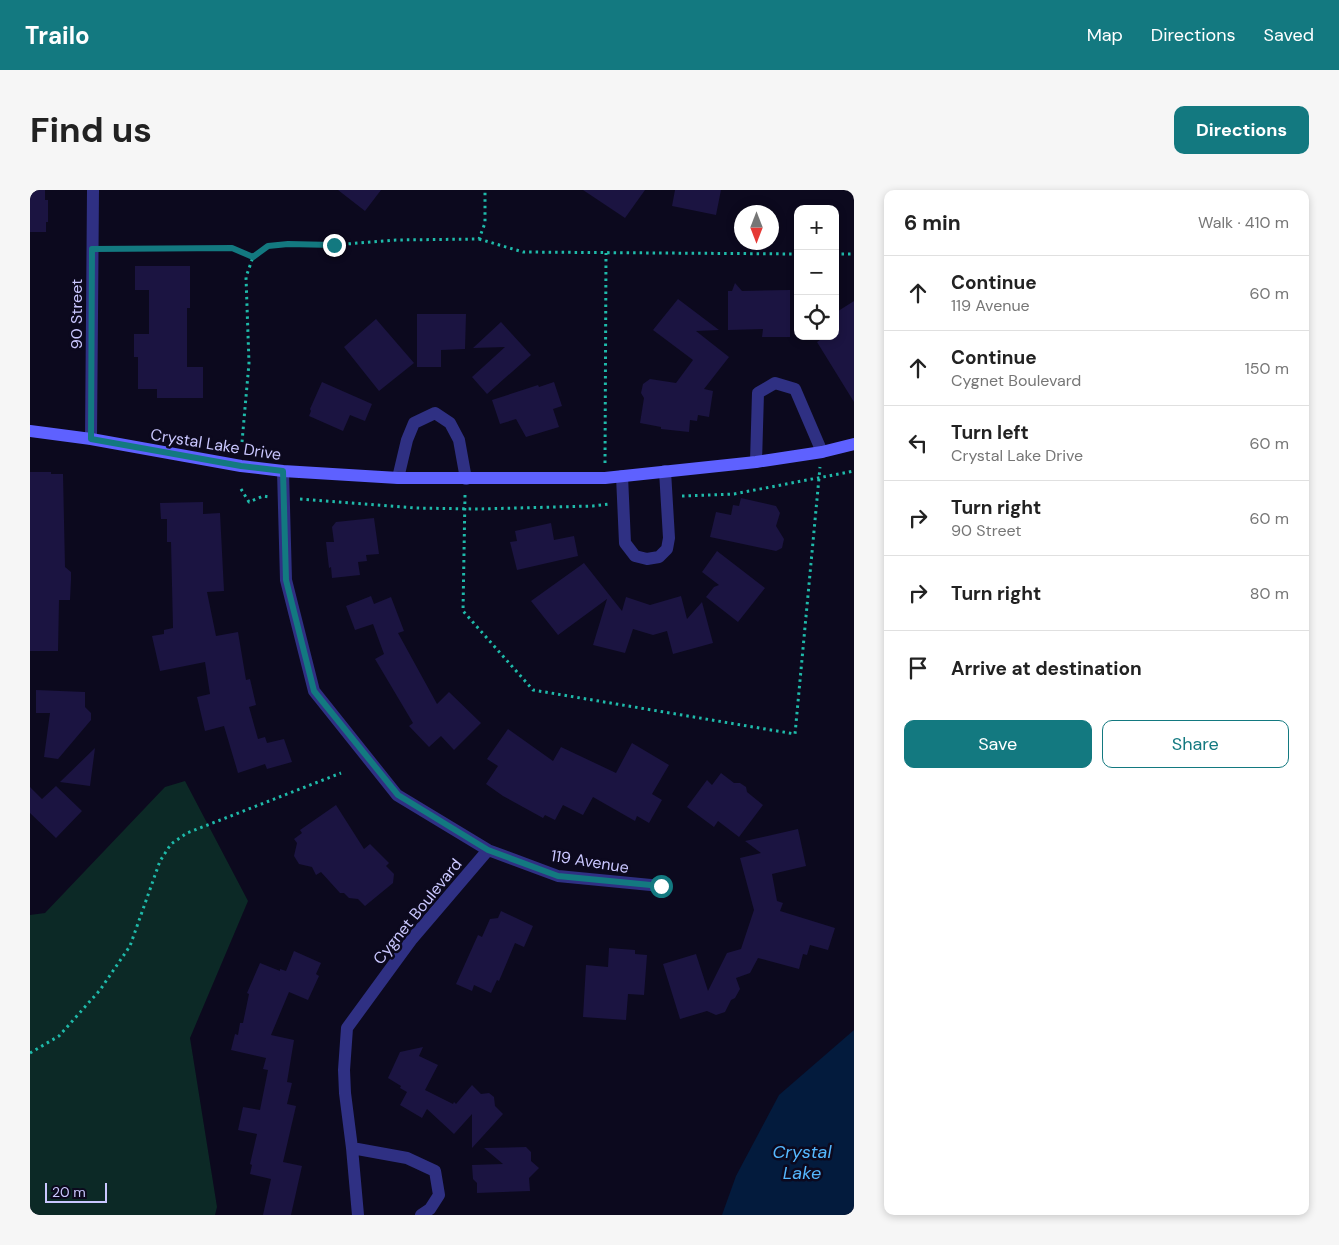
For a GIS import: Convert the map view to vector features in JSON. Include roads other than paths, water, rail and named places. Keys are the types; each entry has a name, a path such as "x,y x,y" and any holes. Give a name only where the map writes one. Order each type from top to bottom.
{"street":[{"name":"90 Street","path":"91,439 92,190"},
{"path":"756,462 758,393 774,383 795,389 822,452"},
{"path":"398,478 407,440 414,423 435,412 450,423 458,440 466,479"},
{"name":"Crystal Lake Drive","path":"30,431 91,439 241,466 283,471 398,478 605,478 756,462 822,452 854,444"},
{"name":"Cygnet Boulevard","path":"283,471 286,580 314,691 398,795 488,850 412,939 347,1028 344,1070 345,1093 358,1215"},
{"path":"622,476 625,544 635,556 647,559 659,557 667,549 669,538 666,471"},
{"name":"119 Avenue","path":"488,850 558,876 661,886"},
{"path":"352,1148 407,1158 435,1171 439,1195 430,1209 421,1215"}],"water":[{"name":"Crystal Lake","path":"854,1030 854,1215 722,1215 736,1176 779,1095"}]}
